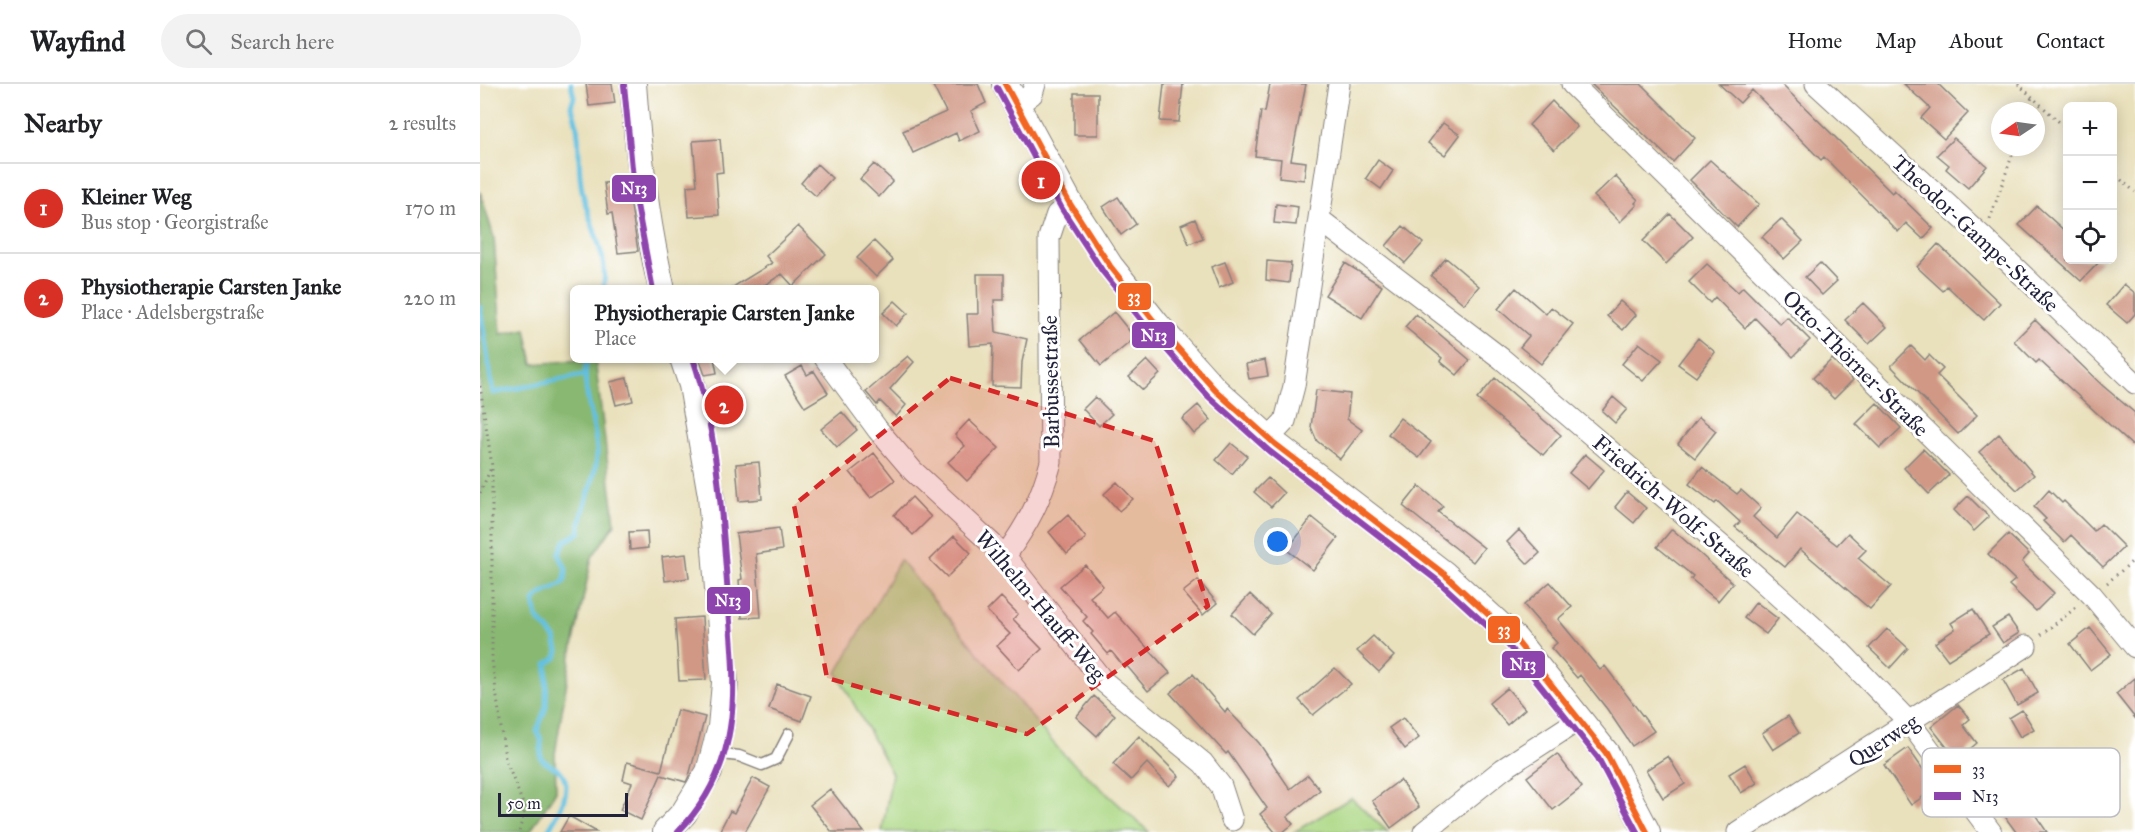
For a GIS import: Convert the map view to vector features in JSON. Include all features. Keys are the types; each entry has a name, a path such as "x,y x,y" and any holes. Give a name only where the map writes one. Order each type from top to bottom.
{"street":[{"path":"633,84 643,179 661,285"},
{"path":"1035,84 1032,94 1011,95 1070,204 1110,266 1157,326 1215,390 1269,438 1444,574 1515,639 1606,753 1647,832"},
{"path":"1269,438 1285,421 1294,386 1339,84"},
{"name":"Otto-Thörner-Straße","path":"1572,84 2092,595 2135,647"},
{"name":"Theodor-Gampe-Straße","path":"1816,84 1984,238 2135,383"},
{"name":"Barbussestraße","path":"1005,556 1026,526 1042,495 1051,462 1050,238 1057,214 1070,204"},
{"name":"Friedrich-Wolf-Straße","path":"1319,219 1502,359 1744,565 1841,652 1910,723 1929,748"},
{"path":"666,832 690,803 709,772 721,727 725,683 717,562 707,473 692,385 685,363"},
{"name":"Wilhelm-Hauff-Weg","path":"829,363 878,430 913,471 1005,556 1104,682 1203,763 1221,786 1232,820"},
{"name":"Querweg","path":"1738,832 2026,646"},
{"path":"1424,832 1503,769 1580,719"},
{"name":"Friedrich-Wolf-Straße","path":"1980,817 1991,832"}],"lane":[{"path":"714,753 739,756 762,765 776,759 789,734"}],"path":[{"path":"2019,84 2063,126"},
{"path":"2030,102 2032,97"},
{"path":"1984,238 2012,156"},
{"path":"2117,176 2135,192"},
{"path":"480,386 492,466 492,660 505,758 525,809 519,832"},
{"path":"480,493 492,466"}],"highlighted area":[{"path":"950,378 1155,441 1208,606 1027,734 827,678 794,505"}],"green space":[{"path":"480,191 494,238 501,334 526,329 533,364 570,361 570,363 595,363 615,524 592,557 571,656 555,754 556,791 530,832 480,832"},
{"path":"900,560 1061,752 1149,832 882,832 892,774 837,673"},
{"path":"1351,798 1388,832 1294,832"}],"building":[{"path":"586,84 612,84 615,103 589,106"},
{"path":"932,84 978,84 986,103 971,111 980,131 959,141 956,133 913,153 903,131 946,112"},
{"path":"1164,84 1183,84 1179,122 1160,121"},
{"path":"1270,84 1306,84 1291,160 1306,162 1304,180 1279,177 1281,159 1255,156 1261,111 1265,112"},
{"path":"1591,84 1641,84 1695,138 1673,162"},
{"path":"1719,84 1781,84 1892,193 1894,190 1933,228 1923,239 1906,223 1898,232 1824,157 1821,160 1752,90 1740,103"},
{"path":"1904,84 1938,84 1968,113 1944,139 1921,118 1930,108"},
{"path":"1074,93 1098,93 1098,135 1074,135"},
{"path":"1552,101 1577,127 1554,150 1529,125"},
{"path":"1443,123 1460,135 1445,155 1428,143"},
{"path":"1954,138 1987,166 1968,188 1946,169 1949,165 1937,155"},
{"path":"720,139 723,172 716,173 719,215 689,217 687,186 697,185 693,141"},
{"path":"1378,160 1393,171 1381,189 1366,178"},
{"path":"1710,160 1759,204 1737,227 1690,180"},
{"path":"817,164 832,178 816,196 801,183"},
{"path":"874,164 893,181 879,197 860,179"},
{"path":"1615,176 1638,200 1635,203 1637,205 1620,222 1594,196"},
{"path":"627,181 638,251 618,253 612,213 608,214 604,183"},
{"path":"1118,197 1136,224 1121,235 1103,207"},
{"path":"1276,204 1298,207 1296,225 1274,223"},
{"path":"2037,206 2063,229 2063,264 2097,264 2081,281 2019,225"},
{"path":"1670,214 1693,237 1666,264 1643,241"},
{"path":"1195,219 1203,238 1189,244 1181,225"},
{"path":"1781,219 1803,241 1784,259 1762,237"},
{"path":"798,226 826,254 794,285 782,274 765,285 736,285 772,263 766,256"},
{"path":"1403,226 1423,243 1405,263 1386,246"},
{"path":"874,241 893,260 876,277 857,258"},
{"path":"1938,244 2000,303 1984,320 1947,286 1943,291 1917,267"},
{"path":"1446,258 1479,286 1464,304 1431,276"},
{"path":"1267,261 1291,263 1289,283 1266,280"},
{"path":"1225,262 1233,282 1219,288 1211,267"},
{"path":"1345,263 1382,286 1362,318 1325,295"},
{"path":"1820,263 1837,281 1822,295 1805,277"},
{"path":"1707,264 1738,292 1743,287 1780,324 1787,317 1810,340 1793,357 1755,318 1745,328 1715,297 1710,303 1689,282"},
{"path":"977,274 1004,274 1004,300 994,300 996,332 1027,339 1022,362 1021,387 992,386 993,344 969,346 967,314 978,314"},
{"path":"2124,284 2135,293 2135,314 2127,323 2106,305"},
{"path":"1516,288 1546,314 1551,307 1573,324 1541,364 1520,347 1529,336 1498,309"},
{"path":"895,301 908,313 896,326 883,313"},
{"path":"1620,301 1636,315 1623,330 1607,316"},
{"path":"1863,303 1887,327 1869,344 1845,320"},
{"path":"1114,312 1135,338 1101,366 1080,340"},
{"path":"1416,314 1470,360 1457,375 1440,361 1442,358 1405,327"},
{"path":"2035,320 2103,386 2135,413 2135,448 2039,360 2036,363 2014,341"},
{"path":"1698,338 1715,352 1696,377 1678,364"},
{"path":"1639,343 1662,360 1643,381 1622,364"},
{"path":"1911,346 1925,360 1929,355 1943,369 1937,375 1977,415 1958,434 1891,366"},
{"path":"908,356 914,362 890,389 906,405 896,417 880,401 877,405 866,392"},
{"path":"1832,359 1853,380 1834,399 1813,378"},
{"path":"1147,360 1160,374 1143,390 1129,377"},
{"path":"1265,360 1268,376 1249,379 1246,364"},
{"path":"701,363 715,363 717,373 705,375"},
{"path":"802,366 807,375 814,371 828,393 805,407 785,376"},
{"path":"627,378 633,401 616,405 610,382"},
{"path":"1495,378 1561,435 1543,455 1477,399"},
{"path":"730,386 737,420 717,424 710,391"},
{"path":"1316,390 1350,394 1347,419 1362,430 1340,459 1317,441 1311,427"},
{"path":"1095,397 1112,414 1099,426 1083,409"},
{"path":"1613,397 1627,409 1615,423 1602,411"},
{"path":"1877,403 1901,428 1880,448 1856,424"},
{"path":"1198,405 1211,420 1194,434 1182,419"},
{"path":"842,412 857,430 837,447 821,429"},
{"path":"1699,417 1716,431 1695,458 1678,444"},
{"path":"1400,418 1431,442 1419,458 1388,434"},
{"path":"969,420 999,448 967,481 948,462 965,446 955,435"},
{"path":"1999,434 2034,475 2017,490 1979,452"},
{"path":"1231,443 1247,456 1232,474 1216,460"},
{"path":"1923,449 1949,475 1929,494 1904,468"},
{"path":"874,453 895,480 871,498 850,472"},
{"path":"1585,454 1604,470 1588,489 1569,473"},
{"path":"759,462 762,499 739,501 736,464"},
{"path":"1702,467 1737,494 1741,490 1761,508 1753,517 1777,538 1797,514 1837,545 1848,533 1866,550 1858,558 1891,586 1870,609 1800,549 1785,567 1735,527 1740,522 1717,501 1715,504 1689,484"},
{"path":"1268,478 1284,493 1271,507 1254,492"},
{"path":"1117,482 1133,499 1119,511 1104,494"},
{"path":"1419,486 1443,506 1438,512 1484,548 1473,562 1403,506"},
{"path":"2049,490 2062,503 2064,501 2094,531 2101,524 2124,547 2103,567 2071,535 2064,542 2043,521 2046,519 2034,507"},
{"path":"1627,492 1646,508 1634,523 1615,507"},
{"path":"1968,496 1989,517 1974,531 1954,510"},
{"path":"912,497 931,517 913,535 894,515"},
{"path":"1068,515 1086,538 1067,554 1049,532"},
{"path":"1312,517 1338,538 1313,570 1287,550"},
{"path":"779,528 782,550 756,554 761,617 742,618 739,580 742,579 736,534"},
{"path":"1672,529 1733,583 1718,601 1691,579 1693,576 1657,547"},
{"path":"1519,530 1540,553 1528,564 1507,542"},
{"path":"647,531 648,548 630,550 629,532"},
{"path":"2008,534 2029,554 2022,562 2054,593 2036,611 2009,585 2015,580 1988,554"},
{"path":"954,536 971,553 947,577 930,560"},
{"path":"686,554 689,578 665,581 662,557"},
{"path":"1085,565 1103,586 1090,597 1108,618 1115,612 1170,673 1148,691 1127,666 1125,668 1111,651 1108,654 1091,634 1093,632 1083,621 1087,617 1060,586"},
{"path":"1198,580 1217,603 1203,615 1183,592"},
{"path":"1550,582 1572,607 1558,619 1600,670 1605,666 1654,731 1632,746 1580,675 1577,678 1551,648 1557,643 1524,605"},
{"path":"1250,594 1271,614 1253,634 1232,614"},
{"path":"1001,597 1018,614 1013,619 1042,649 1019,670 997,646 1010,634 987,611"},
{"path":"1756,602 1778,619 1766,634 1744,618"},
{"path":"1973,609 1989,634 1948,660 1935,643 1955,629 1951,623"},
{"path":"702,617 706,680 679,681 675,619"},
{"path":"2008,617 2019,633 2003,643 1992,627"},
{"path":"2090,628 2111,654 2090,670 2070,644"},
{"path":"1887,629 1908,648 1890,668 1869,648"},
{"path":"1373,636 1394,656 1379,672 1357,651"},
{"path":"1335,668 1351,684 1313,715 1299,700"},
{"path":"2024,668 2038,693 2017,705 2003,680"},
{"path":"1193,674 1225,712 1227,709 1259,743 1290,789 1308,775 1320,790 1287,817 1293,824 1283,832 1275,832 1260,814 1267,808 1228,752 1226,754 1170,693"},
{"path":"2135,678 2135,718 2116,694"},
{"path":"777,684 811,696 802,721 769,709"},
{"path":"1507,688 1525,709 1507,725 1489,703"},
{"path":"1094,696 1115,715 1097,736 1076,717"},
{"path":"1958,705 1970,719 1963,725 1977,743 1971,748 1948,748 1931,727"},
{"path":"677,710 705,717 689,776 686,782 661,775 641,820 620,810 632,783 623,780 627,762 661,771"},
{"path":"2022,710 2034,729 2020,737 2009,718"},
{"path":"1788,716 1799,733 1773,750 1762,733"},
{"path":"1403,718 1419,738 1405,749 1389,728"},
{"path":"1139,736 1179,776 1169,786 1147,763 1131,780 1113,764"},
{"path":"1908,748 1922,768 1922,797 1911,805 1884,765"},
{"path":"1557,754 1582,787 1553,810 1527,777"},
{"path":"1668,756 1685,784 1663,798 1646,770"},
{"path":"1745,764 1757,783 1741,793 1729,774"},
{"path":"753,778 770,787 745,832 719,832 730,811 734,813"},
{"path":"1400,780 1419,807 1391,828 1372,801"},
{"path":"830,789 864,832 832,832 810,805"},
{"path":"569,816 597,832 560,832"},
{"path":"2006,817 2037,817 2047,832 2016,832"}],"waterway":[{"path":"571,84 574,97 571,106 577,125 583,197 601,250 604,264 604,285"},
{"path":"480,307 493,393 583,375"},
{"path":"547,832 563,803 566,786 561,772 541,758 541,739 537,731 546,707 547,664 556,658 558,651 555,638 537,618 534,601 565,580 566,569 559,554 565,541 579,533 594,475 597,455 587,394 586,363"}],"transit line":[{"name":"33","path":"1005,84 1070,204 1110,266 1157,325 1215,390 1275,444 1444,574 1515,639 1606,753 1647,832"},
{"name":"N13","path":"624,85 634,189 652,285"},
{"name":"N13","path":"997,88 1062,209 1103,272 1150,331 1208,396 1269,451 1438,581 1508,645 1598,758 1637,832"},
{"name":"N13","path":"678,832 705,797 718,770 730,728 733,695 732,646 718,476 708,416 694,363"}],"place":[{"name":"Kleiner Weg","path":"1041,180"},
{"name":"Physiotherapie Carsten Janke","path":"724,405"}]}
